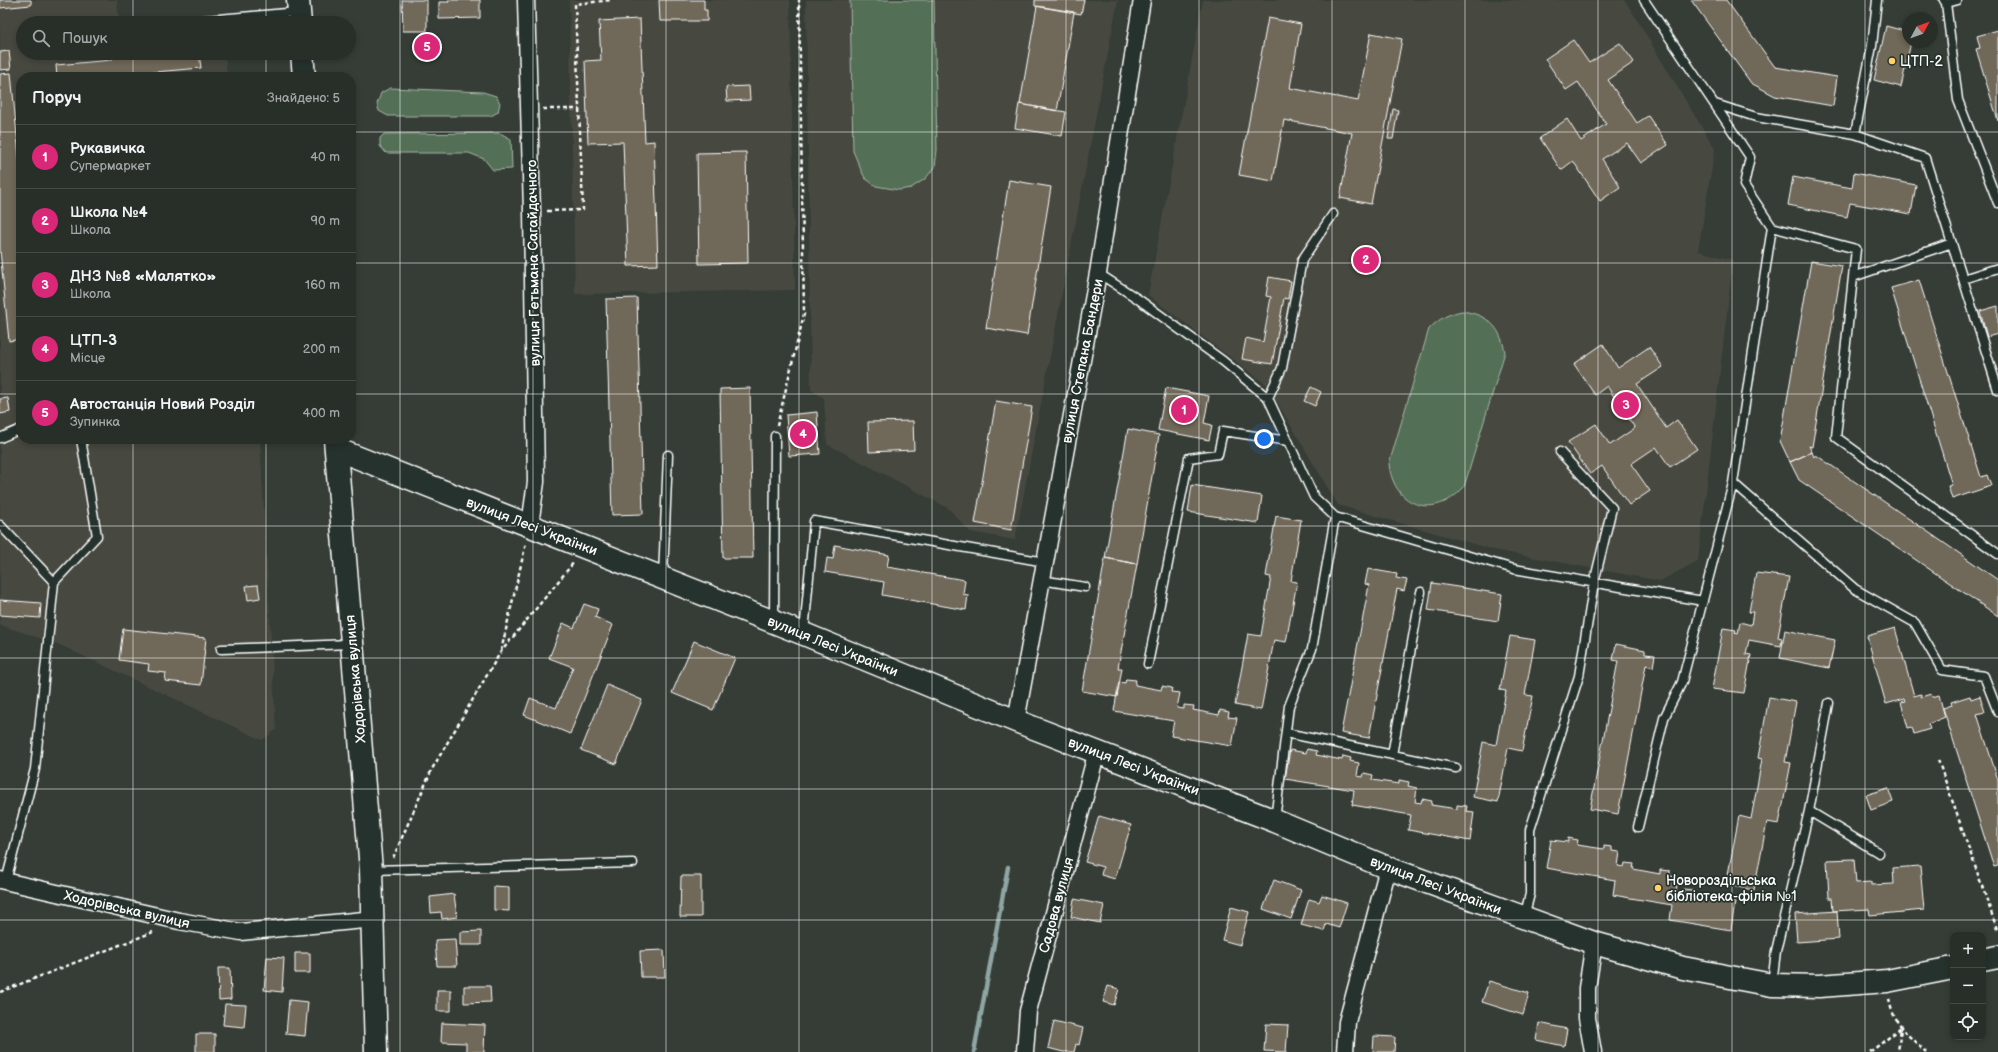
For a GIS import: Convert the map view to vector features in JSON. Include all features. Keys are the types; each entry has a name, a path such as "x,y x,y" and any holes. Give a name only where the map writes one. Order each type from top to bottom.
{"street":[{"name":"вулиця Гетьмана Сагайдачного","path":"526,0 530,109 536,482 530,525"},
{"name":"вулиця Степана Бандери","path":"1016,721 1098,273 1142,0"},
{"path":"303,60 304,72"},
{"name":"вулиця Лесі Українки","path":"336,444 530,525 804,634 1096,755 1275,821 1386,873 1524,918 1594,943 1683,968 1772,985 1819,986 1887,981 1950,969"},
{"name":"Ходорівська вулиця","path":"3,881 179,921 241,932 374,925 380,870 351,644 336,444"},
{"name":"Садова вулиця","path":"1025,1052 1028,1011 1096,755"},
{"path":"1345,1052 1348,1022 1386,873"},
{"path":"374,925 376,1052"},
{"path":"1592,1052 1586,1018 1587,988 1594,943"},
{"path":"1986,959 1998,957"}],"lane":[{"path":"1644,0 1750,157 1744,185 1772,227 1856,249 1836,437 1998,554"},
{"path":"1855,134 1872,46 1877,0"},
{"path":"1957,0 1945,1 1958,100 1998,203"},
{"path":"253,16 299,12"},
{"path":"1715,104 1756,117 1855,134 1925,158 1998,390"},
{"path":"1268,398 1282,368 1302,260 1333,214"},
{"path":"1638,827 1664,718 1682,682 1733,483 1772,227"},
{"path":"1853,277 1952,244"},
{"path":"1963,279 1998,268"},
{"path":"1098,273 1138,299 1217,356 1268,398 1314,497 1335,517 1514,569 1702,600"},
{"path":"0,438 16,431"},
{"path":"1148,664 1189,458 1218,454 1223,431 1288,441"},
{"path":"774,622 775,436"},
{"path":"3,881 35,768 54,582 97,536 82,444"},
{"path":"1524,918 1530,894 1530,830 1579,676 1594,583 1612,508 1560,452"},
{"path":"663,578 668,454"},
{"path":"1733,483 1855,589 1915,623 1942,670 1984,676 1998,712"},
{"path":"1275,821 1289,706 1312,649 1335,517"},
{"path":"804,634 814,522 1044,562"},
{"path":"0,525 54,582"},
{"path":"1041,580 1085,587"},
{"path":"1392,755 1421,592"},
{"path":"221,649 351,644"},
{"path":"1772,985 1776,951 1809,811 1829,703"},
{"path":"1286,733 1456,768"},
{"path":"1809,811 1878,853"},
{"path":"380,870 633,863"}],"path":[{"path":"532,211 583,210 575,4 611,0"},
{"path":"775,436 804,314 799,0"},
{"path":"530,109 579,109"},
{"path":"500,653 530,525"},
{"path":"380,870 432,769 500,653 586,547"},
{"path":"1938,760 1997,929"},
{"path":"0,992 179,921"},
{"path":"1887,981 1891,1012 1902,1028 1926,1052"},
{"path":"1870,1052 1902,1028"},
{"path":"1898,1052 1902,1028"}],"shaded area":[{"path":"0,0 117,0 118,16 16,16 16,60 226,60 227,72 16,72 16,444 260,444 276,730 262,740 58,644 0,625"},
{"path":"569,0 790,0 795,290 575,294"},
{"path":"806,0 1118,0 1015,540 970,532 948,508 827,444 824,398 811,390"},
{"path":"1203,0 1625,0 1715,149 1698,251 1733,260 1698,561 1660,581 1494,550 1338,505 1267,385 1148,295"}],"green space":[{"path":"850,0 934,0 937,150 935,167 925,179 911,188 899,190 876,186 865,178 853,151"},
{"path":"390,88 483,92 496,96 500,103 498,112 491,116 388,116 379,111 377,104 381,93"},
{"path":"500,133 511,139 512,169 493,170 484,159 469,153 386,153 380,146 380,138 384,134"},
{"path":"1462,311 1479,315 1491,323 1500,335 1505,352 1464,487 1453,497 1441,504 1429,506 1418,504 1407,499 1399,491 1392,479 1389,464 1429,329 1444,317"}],"building":[{"path":"0,0 31,0 31,5 0,8"},
{"path":"402,0 427,0 427,31 403,31"},
{"path":"448,0 480,0 480,18 439,19 439,2 449,2"},
{"path":"659,0 704,0 704,10 707,10 707,21 660,21"},
{"path":"1035,0 1084,0 1081,14 1035,6"},
{"path":"1691,0 1726,0 1775,67 1837,77 1833,106 1775,96 1751,83"},
{"path":"1037,6 1074,12 1057,111 1020,104"},
{"path":"1268,18 1301,24 1290,88 1358,101 1371,33 1402,39 1371,204 1340,198 1352,133 1284,120 1273,181 1239,175"},
{"path":"640,19 645,142 654,141 658,265 628,266 623,142 588,143 585,61 601,60 599,21"},
{"name":"ЦТП-2","path":"1886,26 1902,30 1902,48 1910,48 1901,87 1874,80"},
{"path":"1998,30 1998,121 1976,49 1980,48 1977,36"},
{"path":"1573,40 1589,63 1620,43 1634,62 1608,80 1637,123 1648,116 1668,145 1641,163 1627,143 1602,159 1620,187 1600,201 1573,161 1561,170 1540,138 1567,119 1581,141 1606,124 1578,82 1566,90 1545,59"},
{"path":"9,51 11,69 0,70 0,52"},
{"path":"112,60 200,60 201,68 155,72 57,72 56,65"},
{"path":"11,73 16,126 16,340 9,341 0,250 0,74"},
{"path":"749,86 750,100 727,101 726,87"},
{"path":"1019,104 1066,112 1062,136 1015,128"},
{"path":"1393,109 1398,110 1393,139 1388,139"},
{"path":"746,152 748,263 699,264 697,153"},
{"path":"1854,173 1916,185 1911,214 1850,203 1847,217 1788,205 1793,177 1852,188"},
{"path":"1009,180 1051,187 1027,335 986,328"},
{"path":"1811,261 1842,266 1812,447 1809,446 1812,452 1790,462 1780,441"},
{"path":"1269,277 1291,281 1288,299 1284,298 1272,364 1242,359 1246,338 1263,342 1271,297 1266,296"},
{"path":"1919,280 1981,477 1987,475 1991,486 1952,499 1948,486 1952,485 1891,288"},
{"path":"637,298 643,514 612,515 606,299"},
{"path":"1998,306 1998,334 1987,337 1980,311"},
{"path":"1603,344 1618,368 1649,347 1663,367 1637,384 1666,428 1677,420 1697,449 1670,467 1656,447 1631,464 1650,491 1629,505 1602,466 1590,474 1568,442 1596,424 1610,445 1635,428 1607,386 1595,395 1574,364"},
{"path":"1311,387 1321,392 1315,406 1304,401"},
{"path":"750,388 753,558 723,558 720,389"},
{"path":"1166,388 1209,396 1204,423 1212,425 1209,440 1158,430"},
{"path":"8,398 10,412 0,414 0,399"},
{"path":"996,401 1032,407 1011,530 975,523"},
{"path":"817,412 820,454 789,456 786,415"},
{"path":"913,421 914,450 869,452 868,422"},
{"path":"1128,429 1159,435 1137,564 1105,558"},
{"path":"1812,452 1814,457 1816,455 1998,580 1998,616 1799,480 1790,462"},
{"path":"1192,485 1262,496 1258,523 1188,512"},
{"path":"1276,516 1301,520 1291,581 1297,582 1286,642 1274,640 1261,710 1235,705 1248,634 1261,636 1271,577 1266,576"},
{"path":"835,545 889,555 887,567 965,580 963,594 968,595 966,610 882,595 884,582 825,572 827,558 833,559"},
{"path":"1105,558 1137,564 1118,668 1122,668 1117,697 1082,691"},
{"path":"1368,569 1397,574 1396,578 1407,580 1404,591 1397,589 1369,738 1341,733 1369,585 1365,584"},
{"path":"1756,573 1789,577 1778,637 1782,638 1781,646 1749,640 1746,654 1751,655 1744,693 1712,689 1723,628 1736,630 1735,633 1738,634 1740,622 1751,625 1753,612 1749,612"},
{"path":"1432,583 1502,594 1498,621 1428,610"},
{"path":"258,585 260,598 248,600 246,586"},
{"path":"0,600 41,603 40,618 0,615"},
{"path":"584,604 598,609 595,617 613,625 570,734 524,715 530,698 556,708 573,667 549,658 563,623 574,628"},
{"path":"1895,628 1914,696 1921,694 1921,697 1931,694 1932,697 1939,695 1945,717 1928,724 1930,729 1914,734 1912,727 1908,728 1901,702 1905,701 1904,699 1886,704 1867,636"},
{"path":"123,629 206,638 201,685 165,681 166,673 148,671 149,664 119,660"},
{"path":"1785,630 1835,640 1829,668 1780,658"},
{"path":"1510,636 1535,640 1525,695 1533,696 1522,751 1508,748 1498,802 1473,797 1483,742 1496,745 1506,691 1500,690"},
{"path":"694,641 735,658 713,710 672,693"},
{"path":"1616,644 1645,650 1645,654 1655,655 1653,667 1646,665 1618,814 1590,809 1618,661 1613,660"},
{"path":"1126,679 1136,680 1135,685 1161,690 1162,686 1172,688 1171,692 1180,693 1177,708 1184,709 1184,705 1194,706 1193,710 1219,715 1220,710 1229,712 1228,717 1237,718 1232,746 1171,736 1174,721 1114,711 1119,682 1125,683"},
{"path":"607,685 642,700 616,764 581,750"},
{"path":"1970,696 1971,699 1980,696 1985,712 1977,714 1998,780 1998,866 1994,867 1943,708 1952,705 1951,702"},
{"path":"1769,697 1796,702 1785,762 1791,763 1779,824 1767,822 1754,890 1726,885 1739,816 1751,819 1762,759 1758,758"},
{"path":"1307,749 1317,751 1316,755 1342,760 1343,756 1351,758 1350,761 1359,763 1357,776 1363,777 1364,773 1373,775 1372,780 1399,784 1399,780 1409,782 1408,786 1417,788 1415,802 1421,803 1422,799 1432,801 1431,805 1457,809 1457,805 1467,806 1466,811 1474,812 1470,841 1408,830 1411,815 1352,805 1354,790 1285,779 1290,750 1306,753"},
{"path":"1888,788 1893,802 1871,810 1866,795"},
{"path":"1099,816 1131,825 1115,879 1101,875 1103,867 1085,862"},
{"path":"1568,838 1578,840 1577,845 1604,849 1604,846 1612,847 1612,851 1620,852 1618,866 1624,867 1625,863 1634,864 1633,869 1660,874 1660,870 1670,871 1670,876 1678,877 1676,892 1682,893 1683,889 1693,890 1692,895 1718,899 1719,894 1728,896 1727,900 1735,902 1731,930 1670,920 1672,905 1613,895 1615,880 1546,868 1551,840 1568,842"},
{"path":"1854,859 1856,883 1871,882 1871,885 1894,884 1893,868 1920,866 1924,910 1870,915 1869,909 1833,911 1832,898 1829,898 1827,860"},
{"path":"681,876 701,876 701,917 680,917"},
{"path":"1274,880 1301,890 1291,919 1263,909"},
{"path":"494,886 509,887 509,911 494,910"},
{"path":"454,894 457,917 442,919 441,912 431,913 430,897"},
{"path":"1322,895 1347,903 1339,928 1326,924 1324,931 1301,925 1309,899 1319,902"},
{"path":"1074,899 1104,905 1100,923 1071,917"},
{"path":"1231,907 1249,912 1240,945 1222,940"},
{"path":"1837,911 1839,939 1797,942 1795,914"},
{"path":"481,931 481,945 460,945 460,932"},
{"path":"455,939 457,966 437,966 435,940"},
{"path":"664,950 665,977 641,977 640,951"},
{"path":"295,953 310,953 310,973 295,973"},
{"path":"267,957 284,958 282,992 264,990"},
{"path":"218,968 230,968 231,999 219,1000"},
{"path":"1489,981 1529,993 1523,1015 1482,1002"},
{"path":"464,986 490,986 491,1002 464,1003"},
{"path":"1108,986 1119,989 1114,1005 1103,1002"},
{"path":"437,990 451,990 451,1011 437,1011"},
{"path":"289,1000 308,1002 305,1036 286,1034"},
{"path":"225,1004 246,1005 244,1027 223,1025"},
{"path":"1054,1021 1083,1028 1079,1045 1076,1044 1074,1052 1063,1052 1048,1048"},
{"path":"442,1023 485,1025 484,1052 466,1052 466,1043 441,1042"},
{"path":"1539,1023 1567,1029 1564,1046 1536,1040"},
{"path":"1266,1024 1288,1025 1286,1052 1264,1051"},
{"path":"196,1034 215,1034 215,1052 196,1052"},
{"path":"1374,1036 1395,1037 1394,1052 1373,1052"}],"waterway":[{"path":"974,1052 1008,867"}],"place":[{"name":"Автостанція Новий Розділ","path":"427,47"},
{"name":"ЦТП-2","path":"1892,61"},
{"name":"Школа №4","path":"1366,260"},
{"name":"ДНЗ №8 «Малятко»","path":"1626,405"},
{"name":"Рукавичка","path":"1184,410"},
{"name":"ЦТП-3","path":"803,434"},
{"name":"Новороздільська бібліотека-філія №1","path":"1658,888"}]}
